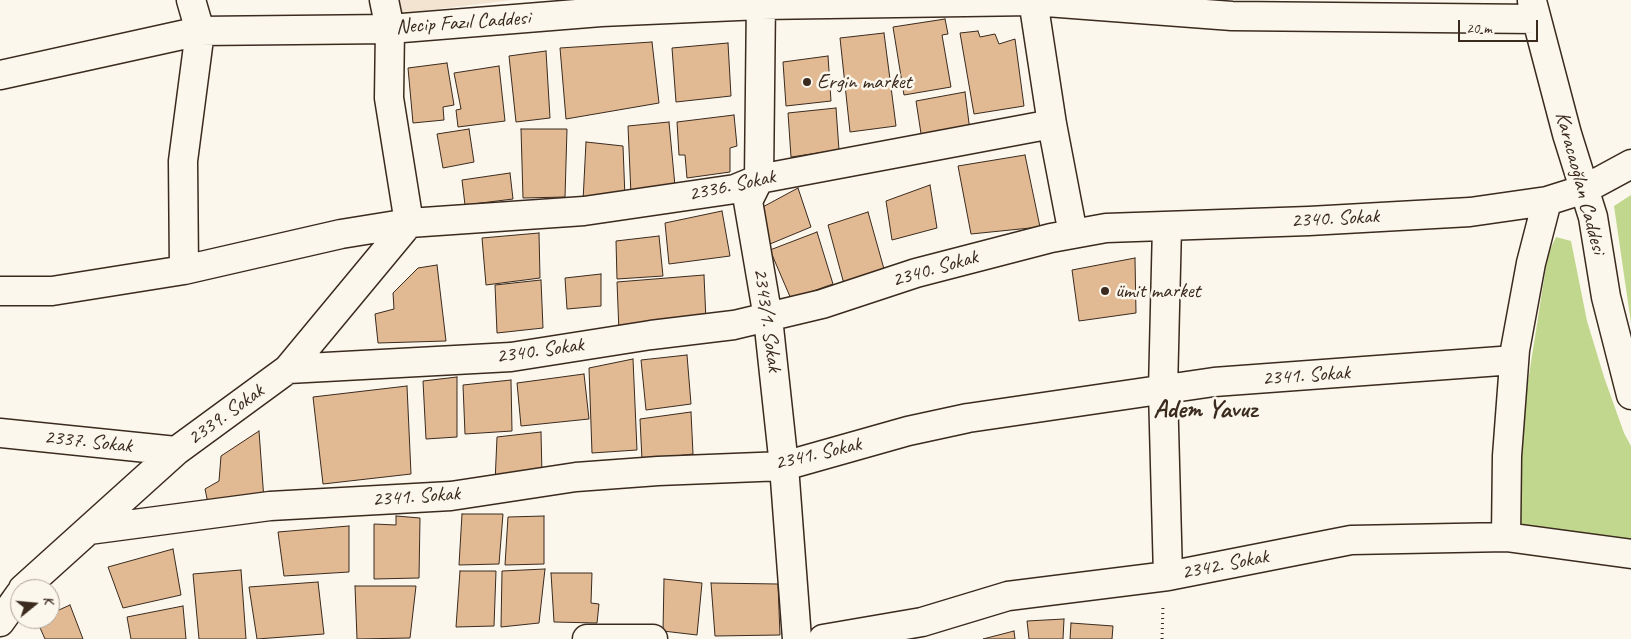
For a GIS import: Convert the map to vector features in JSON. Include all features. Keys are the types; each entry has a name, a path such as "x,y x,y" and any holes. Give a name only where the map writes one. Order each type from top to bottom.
{"street":[{"path":"184,270 183,161 200,31 191,0"},
{"path":"0,290 52,291 184,270 341,234 409,223 389,98 390,29 384,0"},
{"path":"1033,1 1052,124 1073,234"},
{"name":"Necip Fazıl Caddesi","path":"0,76 200,31 390,29 601,12 761,2 1033,1 1232,16 1534,9"},
{"name":"2343/1. Sokak","path":"761,2 759,179 748,201 768,318 784,466 797,639"},
{"name":"Karacaoğlan Caddesi","path":"1534,9 1593,217 1606,297 1631,395"},
{"name":"2336. Sokak","path":"409,223 584,211 735,189 759,179 1052,124"},
{"name":"2340. Sokak","path":"288,369 511,357 651,335 734,325 822,304 916,273 1073,234 1106,228 1470,212 1547,201 1584,188 1631,164"},
{"path":"1506,537 1507,456 1514,360 1532,263 1547,201"},
{"name":"2339. Sokak","path":"34,579 176,451 288,369 409,223"},
{"path":"1166,576 1163,390 1167,226"},
{"name":"2341. Sokak","path":"89,530 270,506 451,496 576,478 658,471 784,466 908,432 968,418 1214,382 1514,360"},
{"name":"2337. Sokak","path":"0,433 176,451"},
{"name":"2342. Sokak","path":"823,639 922,622 1008,596 1166,576 1351,540 1506,537 1631,554"},
{"path":"0,622 10,608"},
{"path":"587,639 653,639"}],"path":[{"path":"1162,639 1166,576"}],"shaded area":[{"path":"395,0 512,0 398,14"}],"green space":[{"path":"1631,195 1631,323 1614,206"},
{"path":"1556,237 1571,241 1587,321 1604,377 1624,433 1631,446 1631,539 1520,528 1521,426 1548,254"}],"building":[{"path":"945,19 948,34 942,35 951,87 904,95 893,27"},
{"path":"978,31 980,37 995,34 999,44 1015,39 1024,106 974,114 960,33"},
{"path":"884,33 896,126 850,132 840,38"},
{"path":"652,42 659,103 566,119 560,48"},
{"path":"728,43 731,96 676,102 672,48"},
{"path":"546,51 550,118 516,122 509,56"},
{"name":"Ergin market","path":"828,56 831,101 786,106 783,62"},
{"path":"447,63 454,105 443,107 444,120 413,123 408,68"},
{"path":"499,66 505,121 458,127 456,110 461,109 454,73"},
{"path":"965,92 970,131 922,140 916,101"},
{"path":"836,108 839,150 791,157 788,113"},
{"path":"734,115 737,146 730,148 730,172 687,178 685,155 679,155 677,122"},
{"path":"669,122 675,186 631,195 628,126"},
{"path":"469,129 474,162 443,168 437,134"},
{"path":"521,129 567,129 565,197 523,198"},
{"path":"586,142 623,146 625,198 583,201"},
{"path":"1025,155 1040,227 971,234 958,166"},
{"path":"510,173 513,199 465,205 462,180"},
{"path":"930,185 937,228 892,240 886,201"},
{"path":"798,188 811,227 770,244 759,209"},
{"path":"722,211 730,256 669,264 665,223"},
{"path":"868,212 884,269 844,284 828,225"},
{"path":"817,232 833,284 791,299 770,250"},
{"path":"539,233 540,278 486,285 482,238"},
{"path":"659,236 663,276 617,279 616,241"},
{"name":"ümit market","path":"1135,258 1136,313 1079,321 1072,270"},
{"path":"437,265 446,341 378,343 375,314 394,309 393,293 418,268"},
{"path":"601,274 601,306 567,309 565,278"},
{"path":"704,275 706,321 619,332 617,282"},
{"path":"541,280 543,328 497,333 495,285"},
{"path":"687,355 691,404 646,410 641,360"},
{"path":"633,359 637,450 592,453 589,368"},
{"path":"584,374 589,419 521,426 517,383"},
{"path":"457,377 457,437 426,439 423,381"},
{"path":"511,380 512,431 465,434 463,385"},
{"path":"407,386 411,474 323,484 313,397"},
{"path":"691,412 693,454 642,460 640,419"},
{"path":"259,431 264,500 209,508 205,489 219,481 221,456"},
{"path":"541,432 542,475 495,483 497,437"},
{"path":"462,514 503,514 499,564 459,565"},
{"path":"396,516 420,518 419,578 374,579 374,524 396,525"},
{"path":"544,516 544,564 505,565 508,517"},
{"path":"349,526 349,572 284,576 278,532"},
{"path":"173,549 181,595 123,608 108,567"},
{"path":"545,569 539,623 501,627 502,571"},
{"path":"241,570 246,639 199,639 193,574"},
{"path":"460,571 496,571 494,626 456,627"},
{"path":"551,573 592,573 591,603 599,604 597,623 554,622"},
{"path":"664,579 702,583 697,635 663,631"},
{"path":"318,582 324,634 257,639 249,587"},
{"path":"711,583 778,584 780,635 715,636"},
{"path":"355,586 416,586 410,638 357,639"},
{"path":"70,605 83,639 45,639 41,629 60,629 60,610"},
{"path":"183,606 186,639 131,639 127,617"},
{"path":"1064,619 1063,639 1029,639 1027,621"},
{"path":"1071,623 1113,626 1112,639 1070,639"},
{"path":"1014,631 1015,639 983,639"}],"place":[{"name":"Ergin market","path":"807,82"},
{"name":"ümit market","path":"1105,291"}],"district":[{"name":"Adem Yavuz","path":"1205,410"}]}
